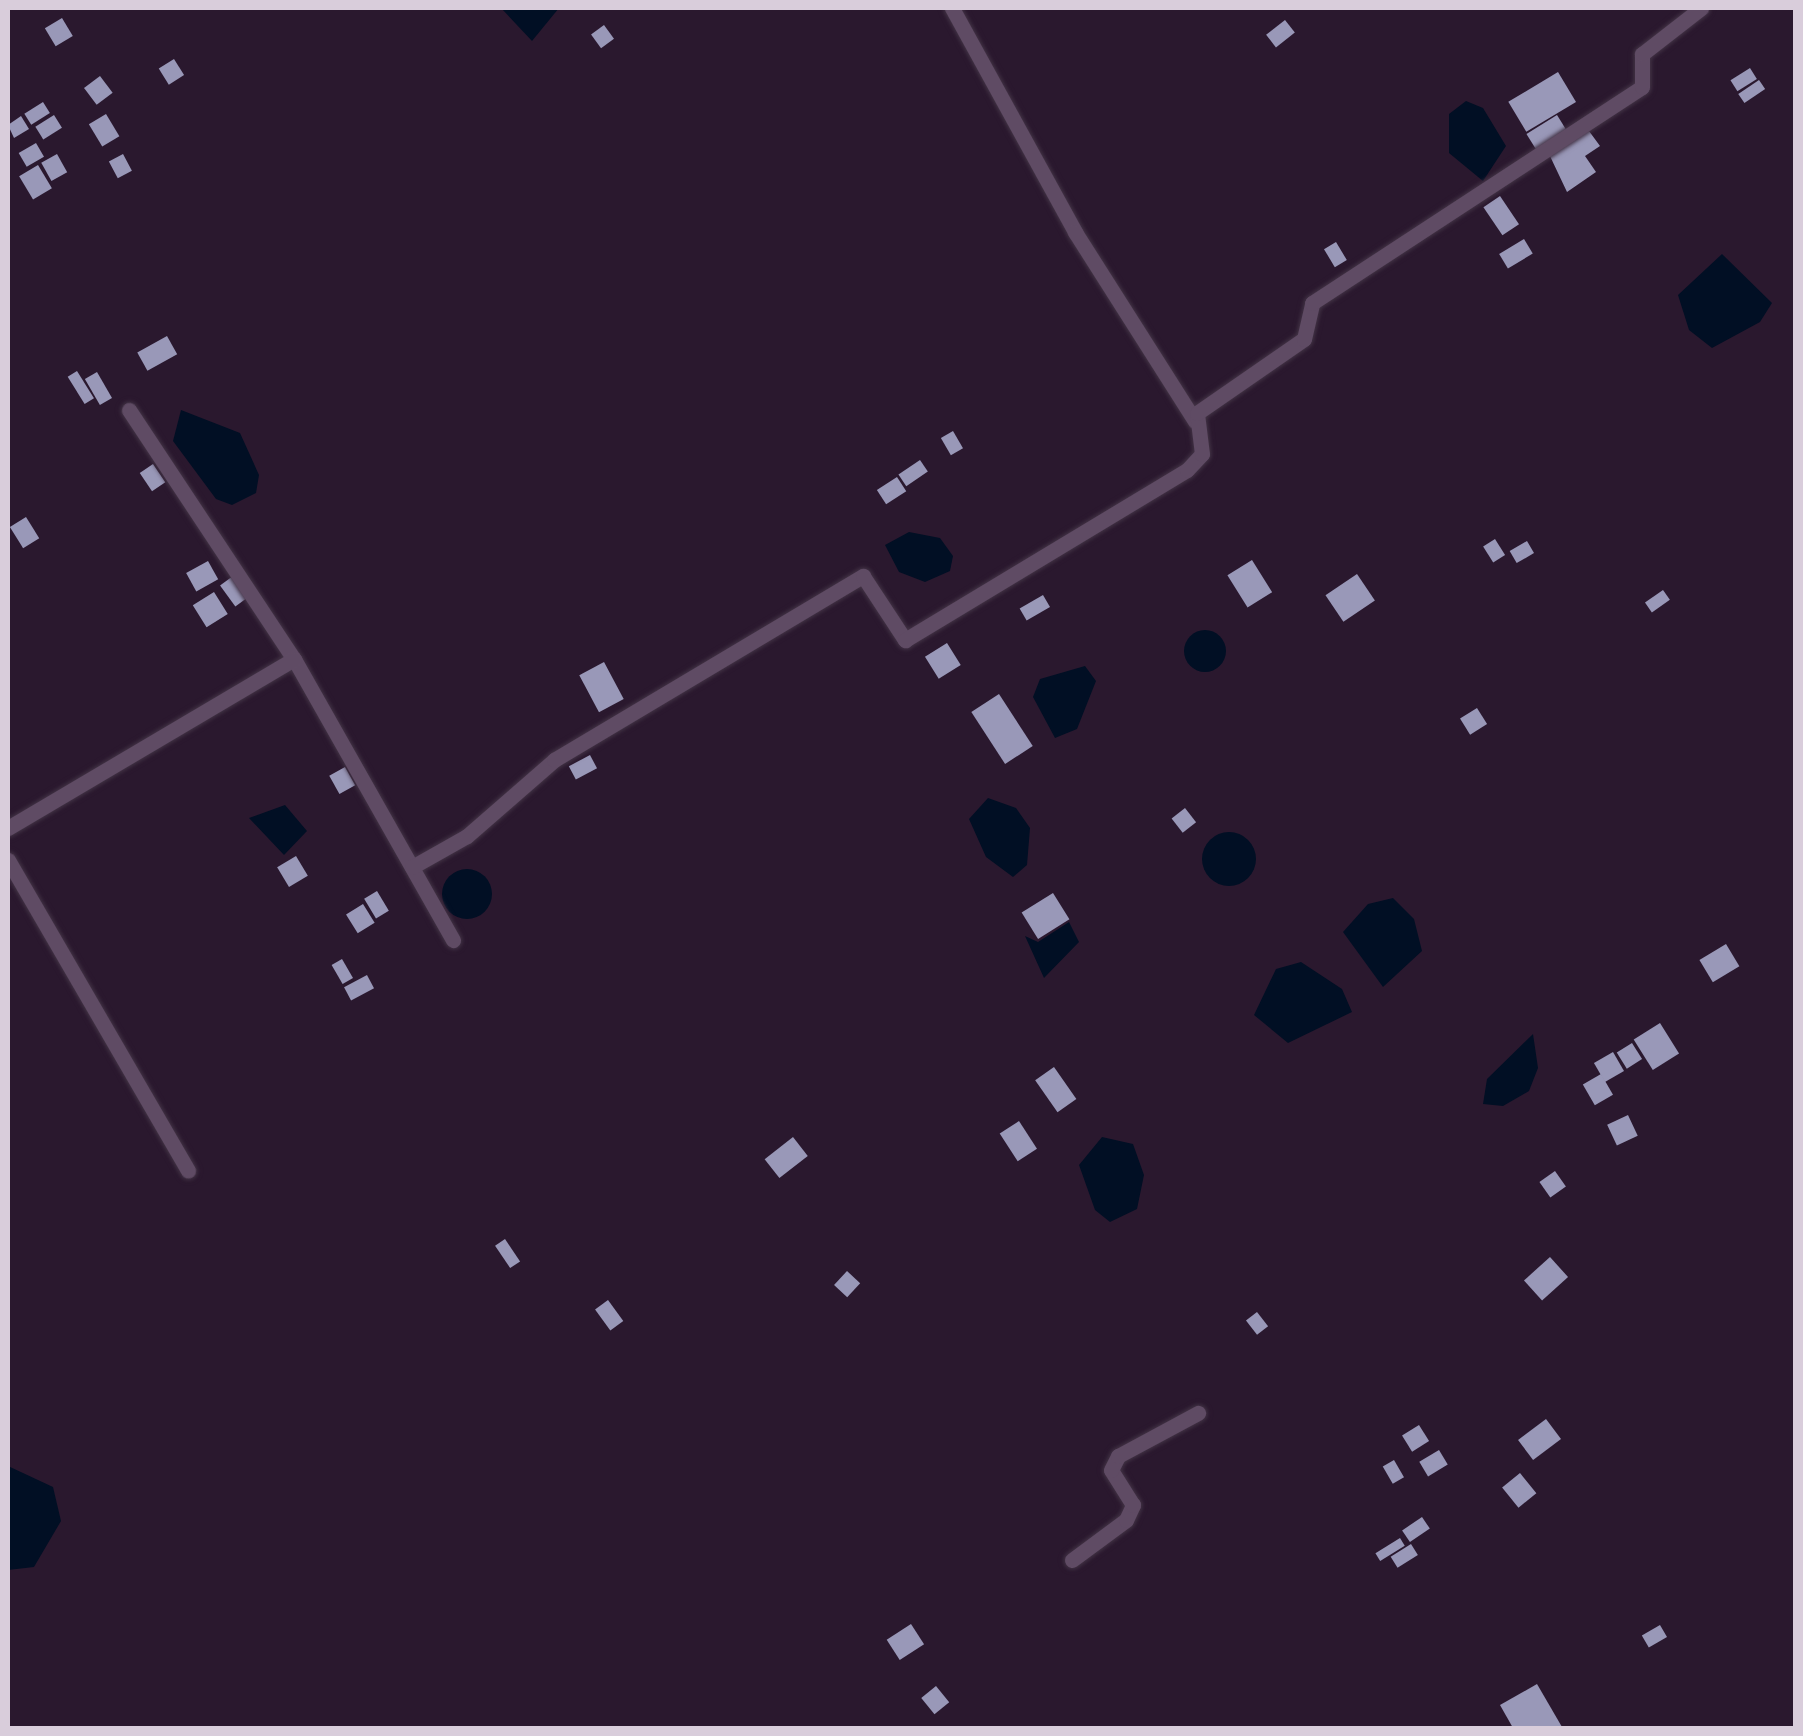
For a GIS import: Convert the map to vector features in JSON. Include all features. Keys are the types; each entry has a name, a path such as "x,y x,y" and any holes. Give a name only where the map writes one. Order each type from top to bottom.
{"street":[{"path":"412,868 467,836 554,760 864,576 905,640 1187,470 1202,454 1195,421 1075,232 952,8"},
{"path":"1195,421 1304,339 1312,302 1642,87 1642,54 1701,8"},
{"path":"129,410 294,659 454,940"},
{"path":"8,828 294,659"},
{"path":"8,860 188,1172"},
{"path":"1072,1560 1132,1505 1112,1470 1118,1456 1198,1413"}],"water":[{"path":"501,8 559,8 532,41"},
{"path":"1466,101 1483,108 1506,146 1483,181 1449,153 1449,114"},
{"path":"1722,254 1772,303 1760,322 1712,348 1689,330 1678,295"},
{"path":"181,410 240,433 259,475 256,493 232,505 216,499 173,441"},
{"path":"909,532 940,538 953,556 950,571 925,582 899,572 885,545"},
{"path":"1205,630 1220,636 1226,651 1220,666 1205,672 1190,666 1184,651 1190,636"},
{"path":"1085,666 1096,681 1077,729 1055,738 1033,697 1040,679"},
{"path":"988,798 1016,808 1030,828 1027,865 1013,877 986,857 969,819"},
{"path":"285,805 307,831 284,855 249,818"},
{"path":"1229,832 1248,840 1256,859 1248,878 1229,886 1210,878 1202,859 1210,840"},
{"path":"467,869 485,876 492,894 485,912 467,919 449,912 442,894 449,876"},
{"path":"1393,898 1414,919 1422,951 1383,987 1343,932 1368,904"},
{"path":"1069,922 1079,942 1044,978 1025,936 1038,942"},
{"path":"1301,962 1342,989 1352,1012 1288,1043 1254,1015 1276,969"},
{"path":"1533,1034 1538,1068 1529,1091 1503,1106 1483,1104 1487,1079"},
{"path":"1102,1137 1133,1144 1144,1175 1137,1209 1110,1222 1095,1210 1079,1165"},
{"path":"8,1466 53,1487 61,1521 34,1567 8,1570"}],"building":[{"path":"62,18 73,36 56,46 45,28"},
{"path":"1285,20 1295,33 1276,47 1266,35"},
{"path":"604,25 614,39 601,48 591,34"},
{"path":"174,59 184,75 169,85 159,69"},
{"path":"1750,68 1757,79 1737,91 1730,80"},
{"path":"1558,72 1576,102 1526,132 1508,102"},
{"path":"100,76 113,93 97,105 84,88"},
{"path":"1759,80 1765,89 1744,103 1738,94"},
{"path":"43,102 50,113 31,125 24,114"},
{"path":"106,114 119,136 102,147 89,124"},
{"path":"54,115 62,128 43,139 35,127"},
{"path":"1557,115 1569,134 1538,153 1526,134"},
{"path":"21,116 29,129 14,138 8,125"},
{"path":"1589,131 1600,146 1585,156 1596,172 1567,192 1549,154"},
{"path":"36,143 44,157 27,167 19,153"},
{"path":"57,154 67,172 51,181 41,163"},
{"path":"123,154 132,171 118,178 109,162"},
{"path":"38,165 52,188 33,199 19,176"},
{"path":"1500,196 1519,224 1502,235 1483,207"},
{"path":"1524,239 1533,254 1508,269 1499,254"},
{"path":"1336,242 1347,260 1335,267 1324,249"},
{"path":"167,336 177,354 147,371 137,352"},
{"path":"77,371 94,398 85,404 68,377"},
{"path":"97,372 112,398 100,405 85,379"},
{"path":"953,431 963,448 951,455 941,438"},
{"path":"920,460 928,472 906,486 898,475"},
{"path":"153,464 165,482 152,491 140,473"},
{"path":"897,477 906,491 886,504 877,490"},
{"path":"26,517 39,538 23,548 10,527"},
{"path":"1495,539 1505,555 1493,563 1483,546"},
{"path":"1527,541 1534,553 1517,563 1510,551"},
{"path":"1252,560 1272,592 1248,608 1227,575"},
{"path":"208,561 218,579 196,591 186,573"},
{"path":"1357,574 1375,601 1343,622 1325,595"},
{"path":"233,576 248,597 235,606 220,585"},
{"path":"1663,590 1670,600 1652,612 1645,603"},
{"path":"214,592 228,614 207,627 193,605"},
{"path":"1043,595 1050,607 1027,621 1020,608"},
{"path":"947,643 961,665 939,679 925,657"},
{"path":"604,662 624,699 599,712 579,675"},
{"path":"999,694 1033,746 1005,764 971,712"},
{"path":"1477,708 1487,724 1470,735 1460,719"},
{"path":"590,755 597,768 576,780 569,766"},
{"path":"345,767 355,785 339,794 329,776"},
{"path":"1185,808 1196,822 1183,833 1172,818"},
{"path":"296,856 308,876 289,887 277,867"},
{"path":"377,891 389,911 376,918 364,899"},
{"path":"1053,893 1069,919 1038,939 1022,913"},
{"path":"363,904 375,923 358,933 346,915"},
{"path":"1726,944 1739,966 1713,982 1699,960"},
{"path":"342,959 353,978 343,984 332,965"},
{"path":"367,975 374,988 351,1000 344,987"},
{"path":"1660,1023 1679,1054 1653,1070 1634,1039"},
{"path":"1632,1043 1642,1059 1627,1069 1617,1053"},
{"path":"1613,1052 1624,1071 1605,1082 1594,1063"},
{"path":"1054,1067 1076,1099 1058,1112 1035,1080"},
{"path":"1601,1074 1613,1095 1595,1105 1583,1084"},
{"path":"1628,1115 1638,1136 1617,1146 1607,1125"},
{"path":"1019,1121 1037,1149 1018,1161 1000,1134"},
{"path":"793,1137 808,1156 779,1178 765,1159"},
{"path":"1555,1171 1566,1187 1550,1197 1539,1182"},
{"path":"505,1239 520,1261 510,1268 495,1246"},
{"path":"1550,1257 1568,1277 1542,1300 1524,1280"},
{"path":"847,1271 860,1283 847,1297 834,1285"},
{"path":"608,1300 623,1321 610,1330 595,1309"},
{"path":"1257,1312 1268,1326 1257,1335 1246,1321"},
{"path":"1546,1419 1561,1439 1533,1460 1518,1440"},
{"path":"1419,1425 1429,1441 1412,1452 1402,1436"},
{"path":"1439,1450 1448,1465 1428,1476 1419,1462"},
{"path":"1394,1460 1404,1477 1393,1484 1383,1466"},
{"path":"1520,1473 1536,1493 1518,1508 1502,1487"},
{"path":"1422,1517 1430,1529 1410,1542 1402,1530"},
{"path":"1400,1538 1405,1546 1380,1561 1375,1553"},
{"path":"1411,1544 1418,1555 1398,1568 1391,1557"},
{"path":"911,1624 924,1644 900,1660 887,1640"},
{"path":"1660,1625 1667,1637 1649,1648 1642,1635"},
{"path":"1537,1684 1562,1727 1513,1728 1500,1705"},
{"path":"936,1686 949,1702 934,1714 921,1698"}]}
